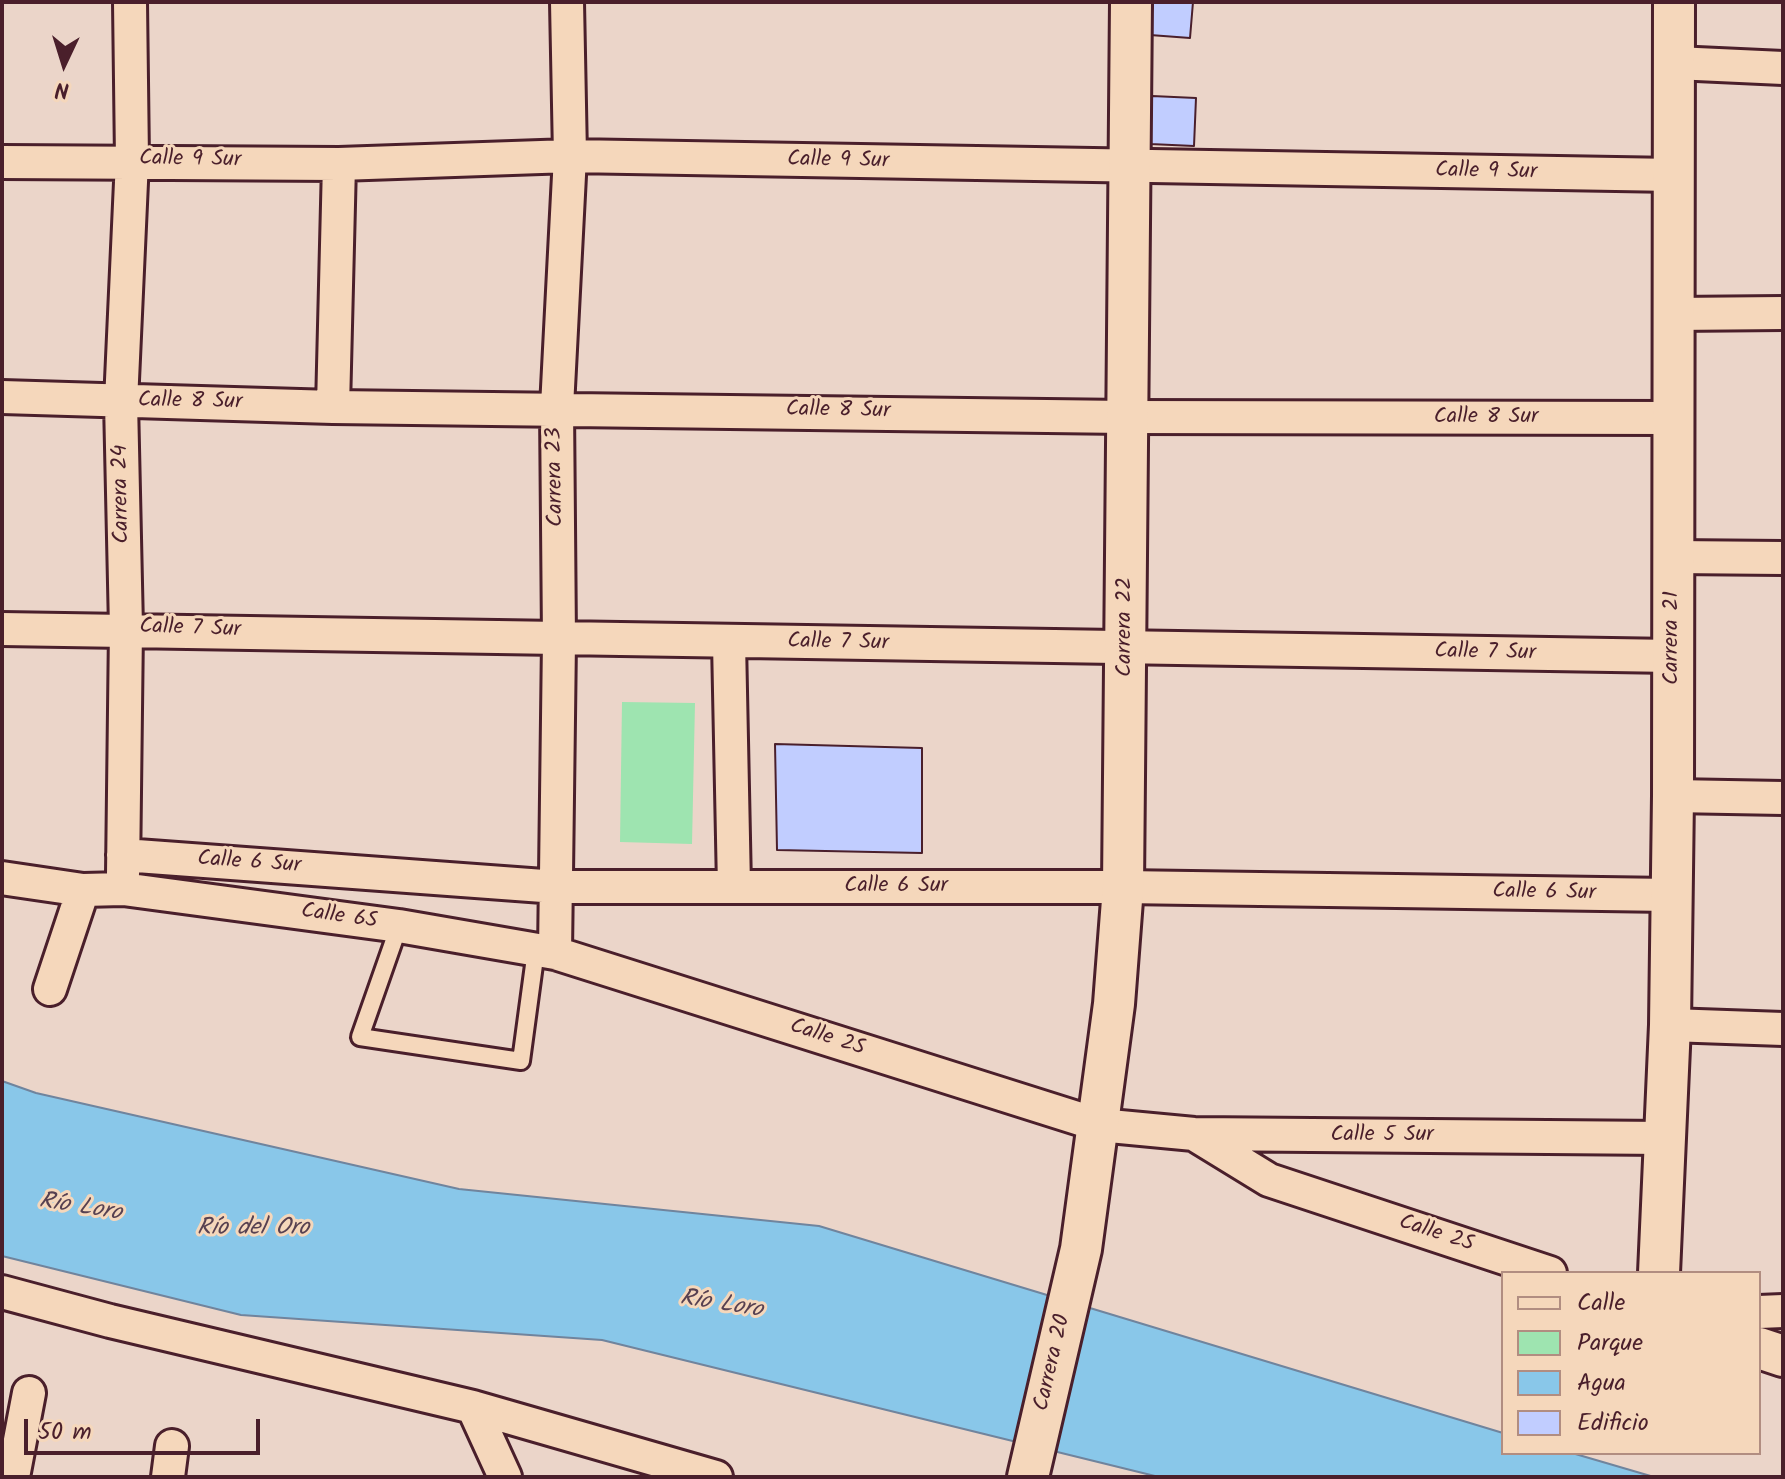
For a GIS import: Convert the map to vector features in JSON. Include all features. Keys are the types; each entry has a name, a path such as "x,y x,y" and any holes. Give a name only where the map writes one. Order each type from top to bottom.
{"street":[{"name":"Carrera 24","path":"123,889 126,628 121,402 132,160 130,2"},
{"name":"Carrera 23","path":"545,952 557,887 557,407 570,156 567,2"},
{"name":"Carrera 22","path":"1081,1249 1114,1004 1123,887 1131,2"},
{"name":"Carrera 21","path":"1659,1271 1670,1025 1673,796 1674,2"},
{"path":"1675,63 1783,68"},
{"name":"Calle 9 Sur","path":"2,162 132,160 339,164 570,156 1674,175"},
{"path":"333,407 339,164"},
{"path":"1673,314 1783,313"},
{"name":"Calle 8 Sur","path":"2,397 333,407 557,407 1126,417 1674,418"},
{"path":"1673,557 1783,558"},
{"name":"Calle 7 Sur","path":"2,629 126,628 559,640 1673,656"},
{"path":"729,642 734,887"},
{"path":"1673,796 1783,798"},
{"name":"Calle 6 Sur","path":"123,855 557,887 1123,887 1670,895"},
{"path":"2,878 83,890 123,889"},
{"name":"Calle 6S","path":"123,889 399,926 545,952"},
{"path":"50,989 83,890"},
{"name":"Calle 2S","path":"545,952 1099,1125"},
{"path":"1670,1025 1783,1029"},
{"name":"Calle 5 Sur","path":"1099,1125 1194,1134 1665,1138"},
{"name":"Calle 2S","path":"1194,1134 1269,1180 1544,1271"},
{"name":"Carrera 20","path":"1028,1477 1081,1249"},
{"path":"2,1292 110,1321 473,1407 716,1477"},
{"path":"1761,1312 1783,1311"},
{"path":"1761,1349 1783,1356"},
{"path":"13,1477 29,1393"},
{"path":"473,1407 505,1477"}],"lane":[{"path":"399,926 360,1037 521,1061 545,952"}],"green space":[{"path":"622,702 695,703 692,844 620,842"}],"water":[{"name":"Río del Oro","path":"2,1081 36,1093 459,1189 819,1226 1501,1432 1501,1455 1579,1455 1654,1477 1159,1477 602,1340 241,1315 2,1256"}],"building":[{"path":"1153,2 1193,2 1190,38 1150,35"},
{"path":"1152,96 1196,98 1194,146 1150,144"},
{"path":"775,744 922,748 922,853 777,850"}],"water label":[{"name":"Río Loro","path":"80,1209"},
{"name":"Río Loro","path":"721,1306"}]}
